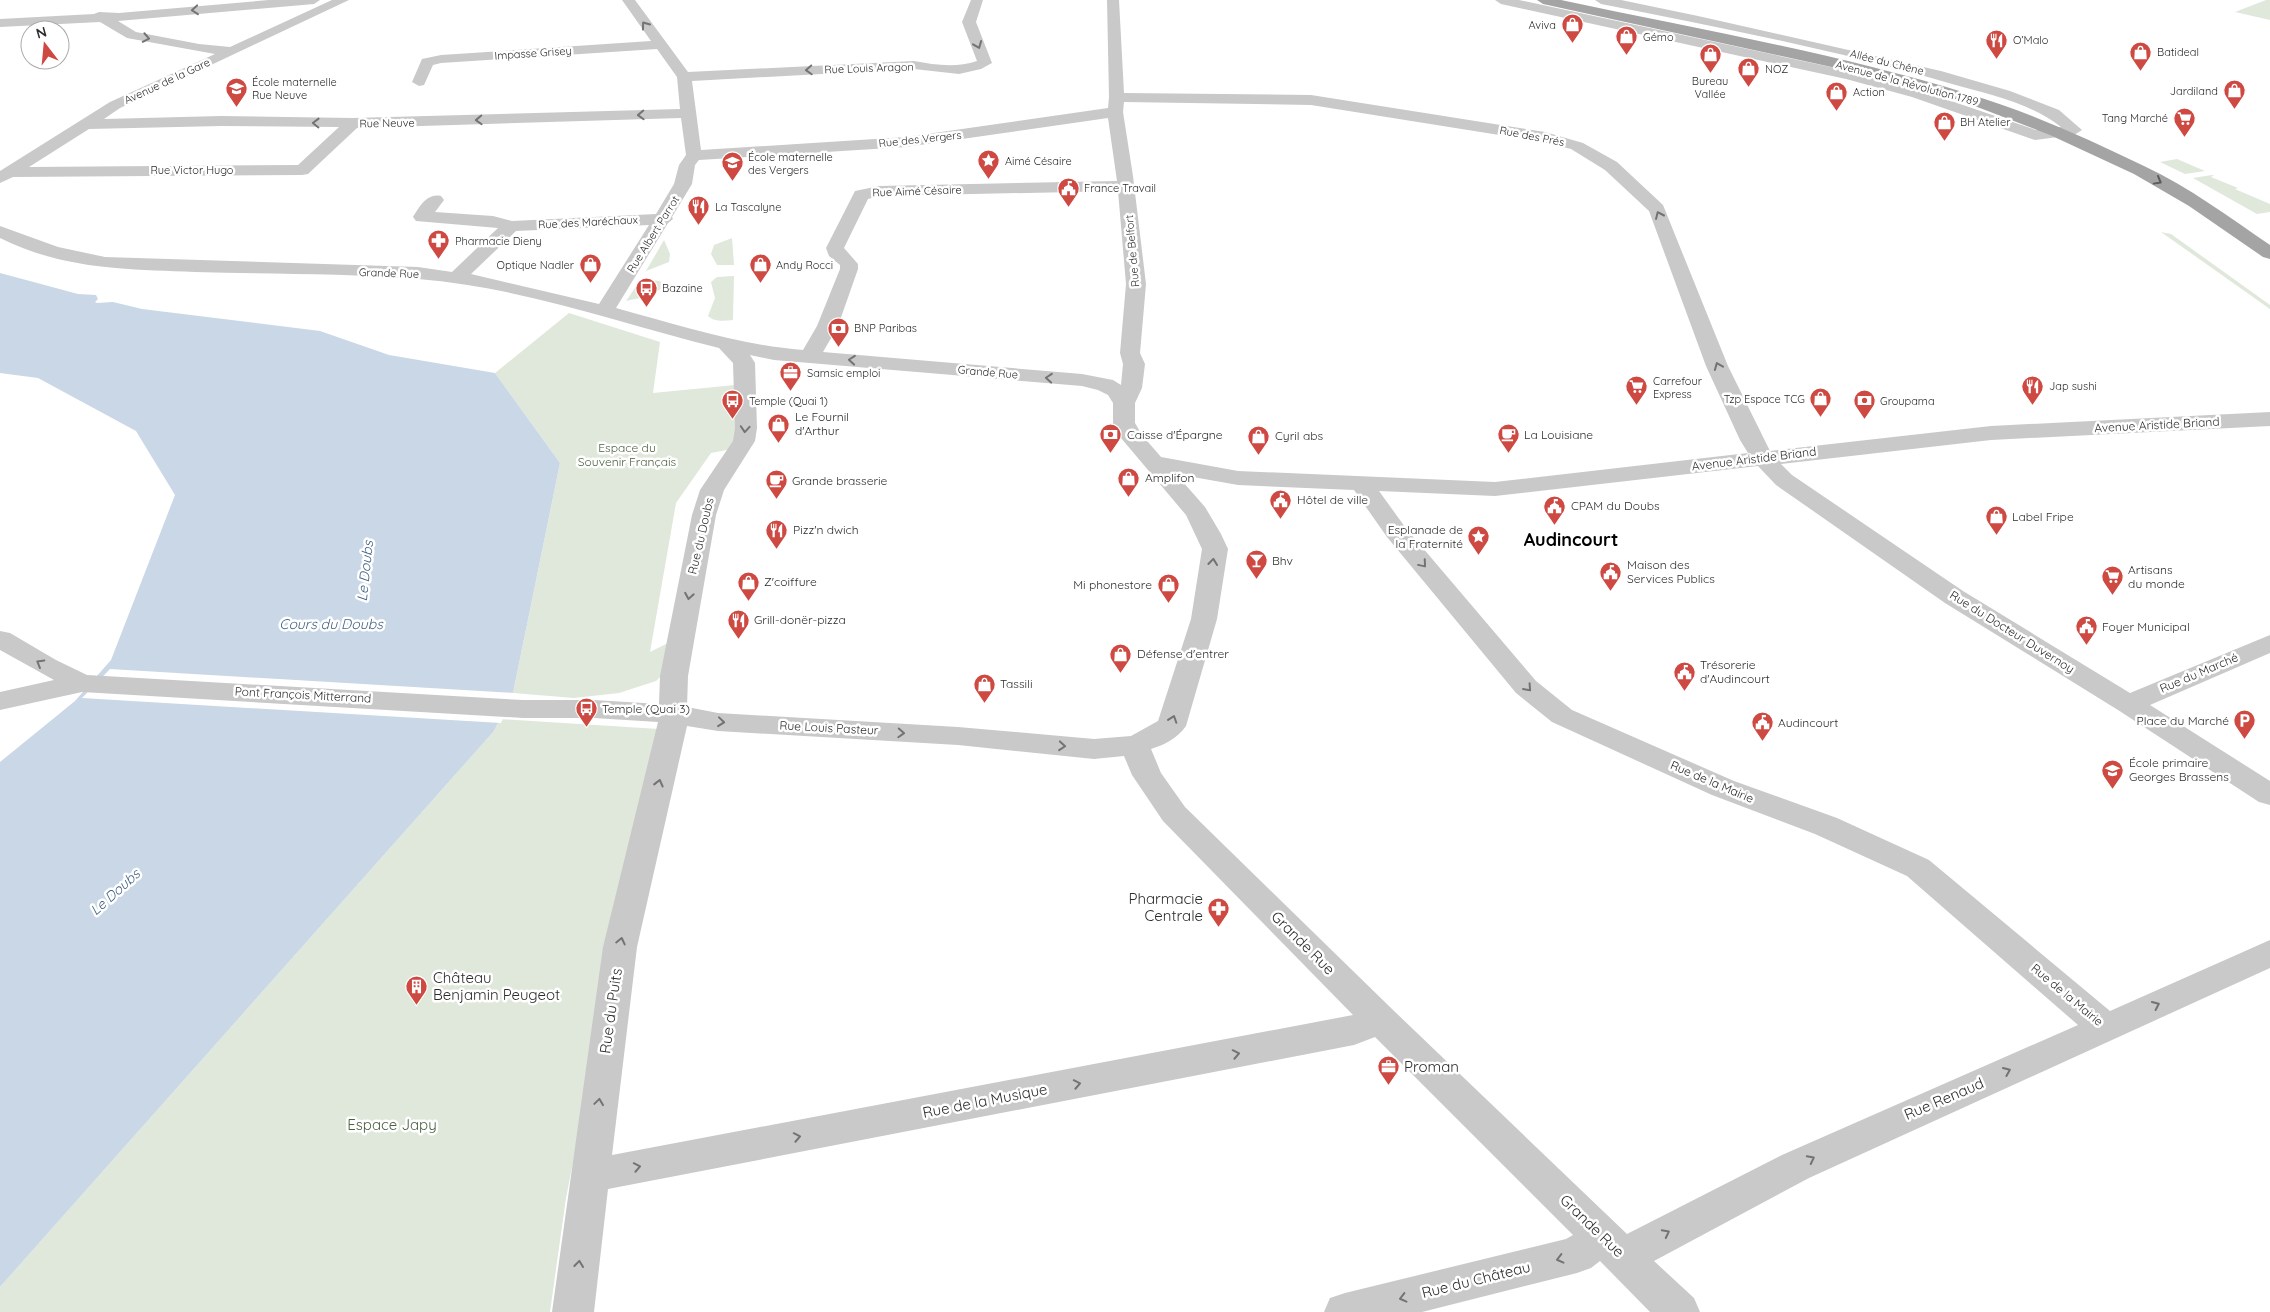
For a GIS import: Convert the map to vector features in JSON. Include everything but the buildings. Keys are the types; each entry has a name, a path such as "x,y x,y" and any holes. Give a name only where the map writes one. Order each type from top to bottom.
{"main road":[{"name":"Avenue de la Révolution 1789","path":"1543,0 1838,64 1964,97 2056,132 2140,170 2187,197 2270,253"},
{"name":"Avenue de la Révolution 1789","path":"1572,0 1830,55 1972,92 2074,130 2160,168 2234,210"}],"street":[{"path":"0,23 314,0"},
{"name":"Avenue de la Gare","path":"6,175 83,124 116,105 343,0"},
{"name":"Rue Albert Parrot","path":"605,310 664,219 684,184 684,173 694,151 684,78 628,0"},
{"name":"Rue Louis Aragon","path":"684,78 914,65 942,71 971,69 985,63 969,22 977,0"},
{"name":"Rue de Belfort","path":"1114,0 1116,104 1136,284 1131,388 1124,403"},
{"path":"1501,0 1849,75 1917,94 2035,135 2074,130"},
{"name":"Allée du Chêne","path":"1601,0 1872,58 2030,101 2066,120 2073,125 2074,130"},
{"path":"80,4 132,35 199,48 231,51"},
{"name":"Impasse Grisey","path":"419,82 427,62 441,59 660,45"},
{"name":"Rue des Prés","path":"1116,104 1272,98 1310,100 1536,135 1577,146 1624,176 1658,209 1717,366 1751,440 1762,458"},
{"name":"Rue des Vergers","path":"694,151 724,154 906,142 1116,104"},
{"name":"Rue Neuve","path":"83,124 221,121 354,123 690,113"},
{"name":"Rue Victor Hugo","path":"6,175 302,170 354,123"},
{"name":"Rue Aimé Césaire","path":"809,357 815,349 832,312 849,268 849,264 836,252 835,248 861,195 879,191 1126,186"},
{"name":"Rue des Maréchaux","path":"435,200 422,217 493,221 511,226 664,219"},
{"path":"456,278 511,226"},
{"name":"Grande Rue","path":"0,231 16,239 67,257 105,263 418,273 498,284 605,310 727,344 774,354 1082,380 1105,385 1116,391 1124,403"},
{"path":"727,344 742,357 744,362"},
{"name":"Grande Rue","path":"744,362 774,354"},
{"path":"1082,380 1109,372 1132,358"},
{"name":"Rue du Doubs","path":"673,714 674,676 704,515 712,490 744,441 746,428 744,362"},
{"path":"1124,403 1124,423 1132,438 1196,512 1209,534 1215,549 1204,619 1171,726 1151,739 1134,745"},
{"name":"Avenue Aristide Briand","path":"1238,478 1495,489 1991,433 2270,419"},
{"name":"Rue du Docteur Duvernoy","path":"1762,458 1784,480 1954,597 2128,704 2270,795"},
{"path":"1154,464 1238,478"},
{"path":"1196,512 1199,501 1205,492 1238,478"},
{"name":"Rue de la Mairie","path":"1362,484 1396,532 1536,696 1562,716 1722,788 1826,826 1918,868 2106,1028"},
{"path":"0,639 46,666 82,683"},
{"name":"Rue du Marché","path":"2128,704 2270,643"},
{"path":"0,701 82,683"},
{"name":"Pont François Mitterrand","path":"82,683 523,708"},
{"name":"Rue Louis Pasteur","path":"523,708 594,709 673,714 718,722 958,736 1094,749 1134,745"},
{"name":"Rue du Puits","path":"573,1312 620,947 672,729 673,714"},
{"name":"Grande Rue","path":"1134,745 1147,775 1174,814 1378,1019 1679,1312"},
{"name":"Rue Renaud","path":"1613,1247 1656,1238 1845,1142 2106,1028 2270,952"},
{"name":"Rue de la Musique","path":"589,1176 1354,1031 1378,1019"},
{"name":"Rue du Château","path":"1345,1312 1613,1247"}],"green space":[{"path":"2270,0 2270,20 2235,12"},
{"path":"2177,159 2205,171 2185,174 2160,162"},
{"path":"2214,175 2211,177 2270,204 2270,212 2257,214 2193,178"},
{"path":"2161,232 2171,234 2270,305 2270,309"},
{"path":"732,238 734,265 717,265 711,254 714,245"},
{"path":"664,240 670,254 669,262 646,271"},
{"path":"734,276 733,320 719,321 710,318 708,316 715,298 711,282 717,277"},
{"path":"641,279 660,281 664,287 649,296 626,301"},
{"name":"Espace du Souvenir Français","path":"569,313 660,342 653,393 735,385 740,426 732,449 711,453 676,503 650,652 674,640 670,667 656,681 619,693 574,698 513,693 560,463 495,373"},
{"name":"Espace Japy","path":"500,719 659,729 566,1198 550,1312 0,1312 0,1287 494,731"}],"water":[{"name":"Cours du Doubs","path":"0,273 78,294 96,295 98,299 95,302 97,303 113,302 142,309 320,331 389,355 495,373 560,463 513,693 494,731 0,1287 0,762 75,701 111,660 175,495 136,431 38,378 0,373"}],"pier":[{"path":"110,669 515,693 501,723 82,698"}],"place":[{"name":"Aviva","path":"1572,44"},
{"name":"Gémo","path":"1627,56"},
{"name":"O’Malo","path":"1997,59"},
{"name":"Batideal","path":"2141,71"},
{"name":"Bureau Vallée","path":"1710,74"},
{"name":"NOZ","path":"1749,88"},
{"name":"École maternelle Rue Neuve","path":"236,107"},
{"name":"Jardiland","path":"2234,110"},
{"name":"Action","path":"1837,111"},
{"name":"Tang Marché","path":"2184,137"},
{"name":"BH Atelier","path":"1944,141"},
{"name":"Aimé Césaire","path":"989,180"},
{"name":"École maternelle des Vergers","path":"732,182"},
{"name":"France Travail","path":"1068,207"},
{"name":"La Tascalyne","path":"699,226"},
{"name":"Pharmacie Dieny","path":"439,260"},
{"name":"Optique Nadler","path":"590,284"},
{"name":"Andy Rocci","path":"760,284"},
{"name":"Bazaine","path":"646,307"},
{"name":"BNP Paribas","path":"838,347"},
{"name":"Samsic emploi","path":"791,392"},
{"name":"Jap sushi","path":"2033,405"},
{"name":"Carrefour Express","path":"1637,406"},
{"name":"Tzp Espace TCG","path":"1821,418"},
{"name":"Temple (Quai 1)","path":"733,420"},
{"name":"Groupama","path":"1864,420"},
{"name":"Le Fournil d'Arthur","path":"779,443"},
{"name":"Caisse d'Épargne","path":"1111,454"},
{"name":"La Louisiane","path":"1508,454"},
{"name":"Cyril abs","path":"1259,455"},
{"name":"Amplifon","path":"1129,497"},
{"name":"Grande brasserie","path":"776,500"},
{"name":"Hôtel de ville","path":"1281,519"},
{"name":"CPAM du Doubs","path":"1555,525"},
{"name":"Label Fripe","path":"1996,536"},
{"name":"Pizz'n dwich","path":"777,549"},
{"name":"Esplanade de la Fraternité","path":"1479,556"},
{"name":"Bhv","path":"1256,580"},
{"name":"Maison des Services Publics","path":"1611,591"},
{"name":"Artisans du monde","path":"2112,596"},
{"name":"Z'coiffure","path":"748,601"},
{"name":"Mi phonestore","path":"1168,604"},
{"name":"Grill-donër-pizza","path":"738,639"},
{"name":"Foyer Municipal","path":"2086,646"},
{"name":"Défense d'entrer","path":"1121,673"},
{"name":"Trésorerie d'Audincourt","path":"1684,691"},
{"name":"Tassili","path":"984,703"},
{"name":"Temple (Quai 3)","path":"586,728"},
{"name":"Place du Marché","path":"2245,740"},
{"name":"Audincourt","path":"1762,742"},
{"name":"École primaire Georges Brassens","path":"2113,789"},
{"name":"Pharmacie Centrale","path":"1219,927"},
{"name":"Château Benjamin Peugeot","path":"417,1006"},
{"name":"Proman","path":"1388,1086"}],"district":[{"name":"Audincourt","path":"1571,540"}],"water label":[{"name":"Le Doubs","path":"365,571"},
{"name":"Le Doubs","path":"115,892"}]}
